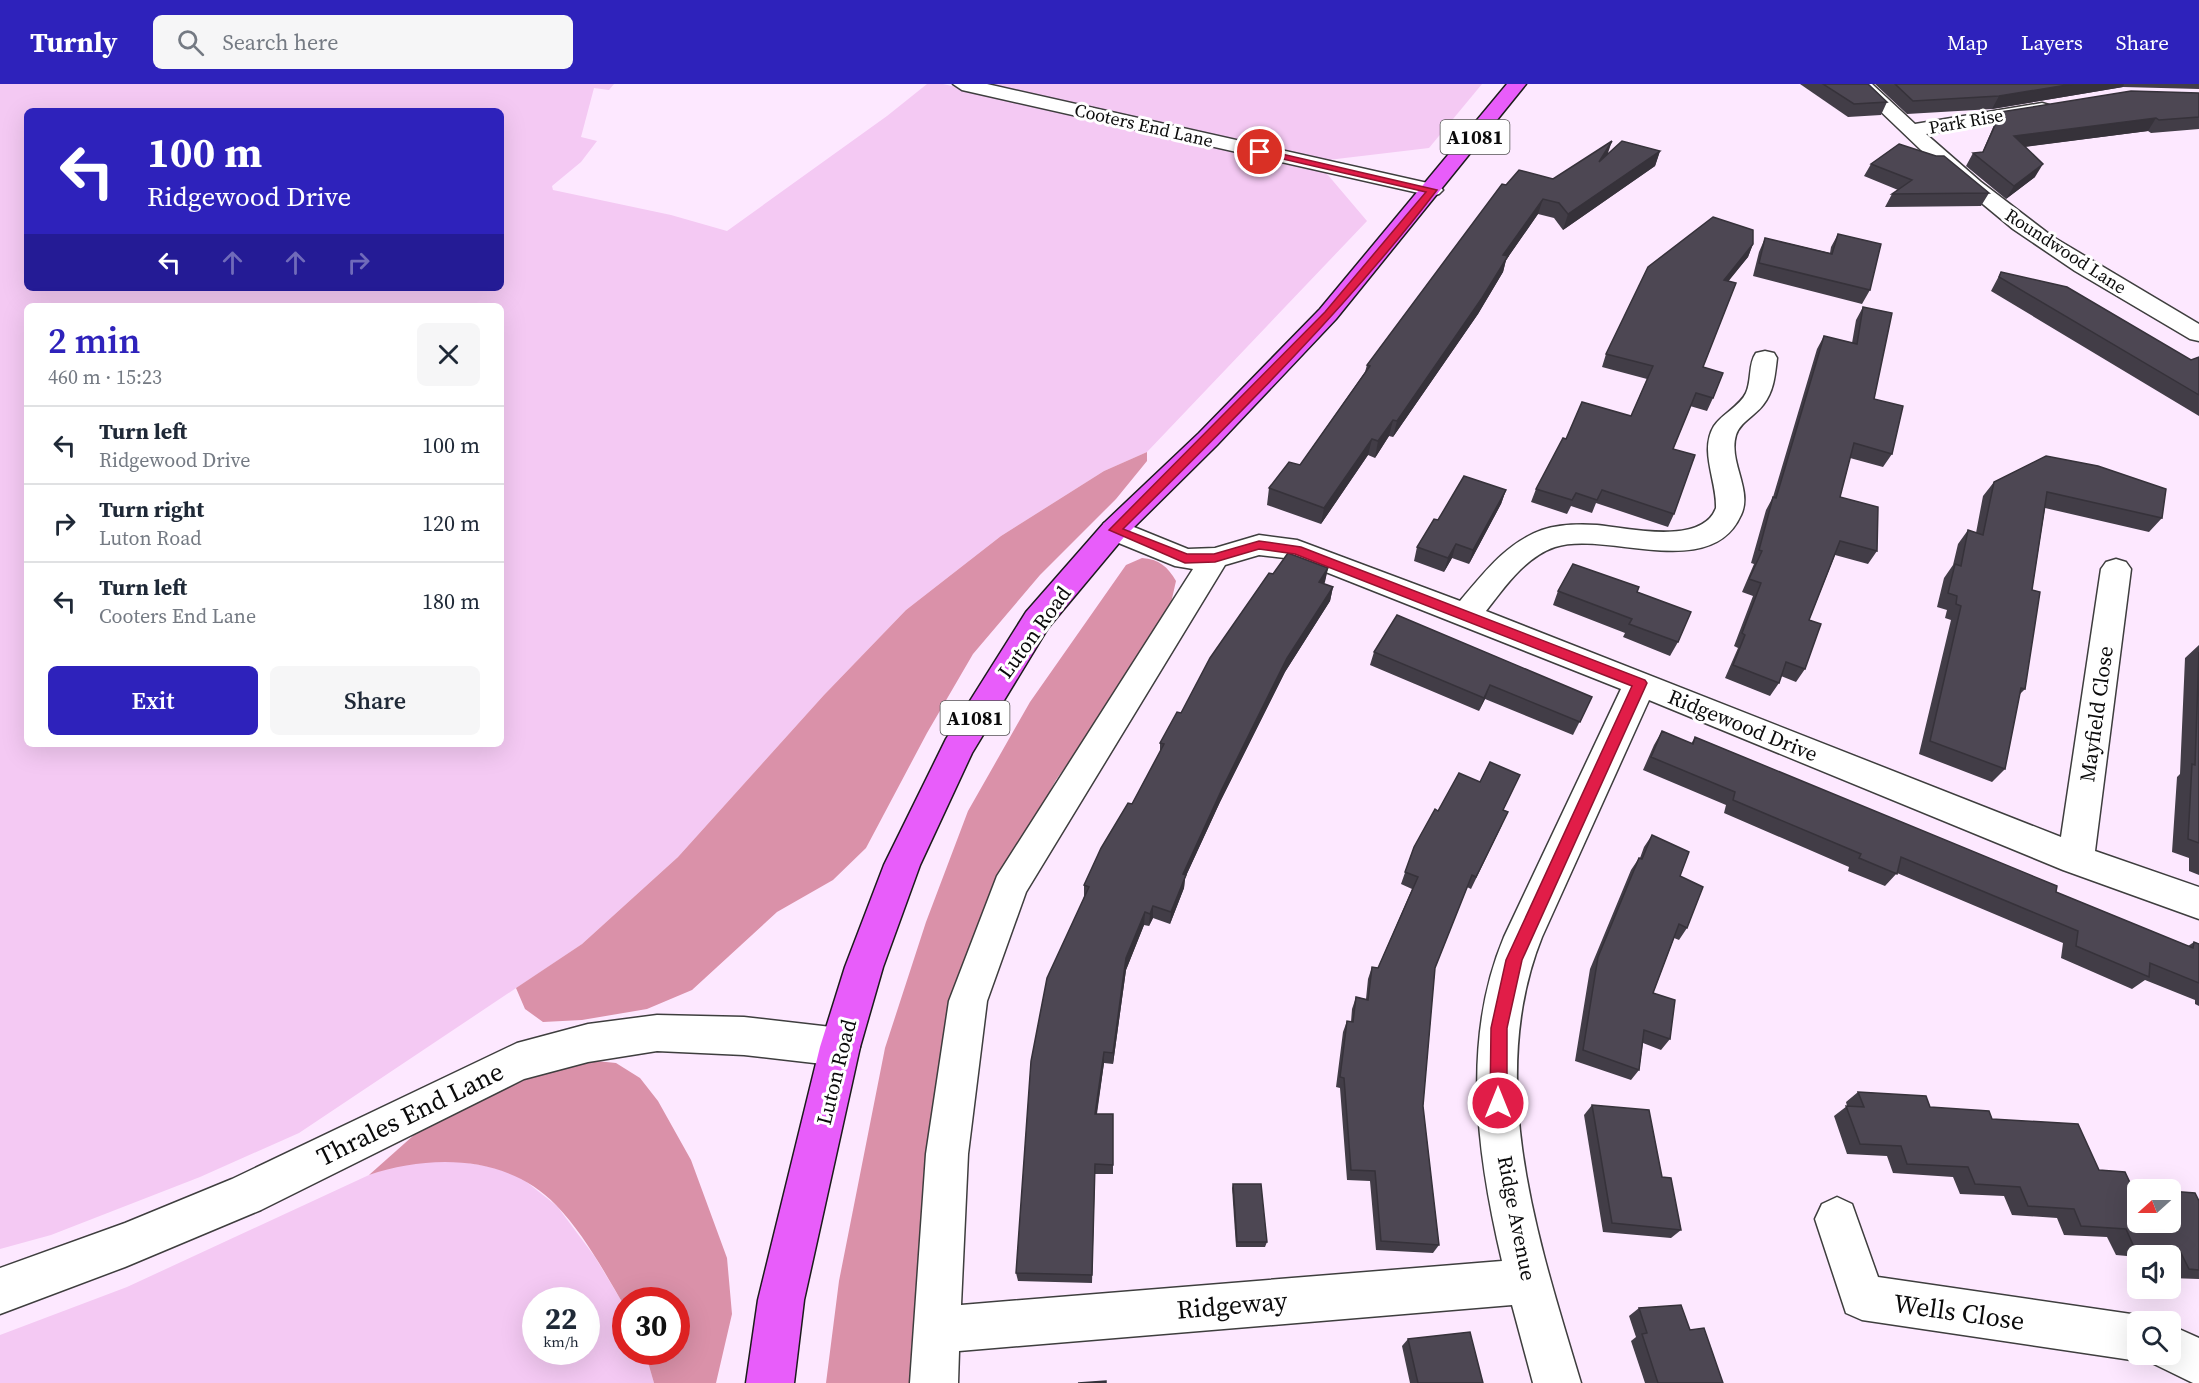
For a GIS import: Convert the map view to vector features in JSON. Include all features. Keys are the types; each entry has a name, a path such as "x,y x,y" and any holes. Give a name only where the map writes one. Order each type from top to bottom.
{"main road":[{"name":"Luton Road","path":"770,1383 781,1300 840,1047 864,967 902,865 958,748 1037,620 1114,530 1208,439 1328,314 1517,84"}],"street":[{"name":"Cooters End Lane","path":"962,84 1432,190"},
{"name":"Roundwood Lane","path":"1861,84 1960,176 2048,244 2199,334"},
{"name":"Park Rise","path":"1911,131 2064,105"},
{"path":"1466,615 1518,553 1554,537 1603,534 1663,543 1704,535 1719,526 1728,514 1730,496 1719,458 1721,442 1732,420 1757,395 1765,358"},
{"name":"Ridgewood Drive","path":"1114,530 1185,559 1215,558 1259,545 1297,550 1640,683 2076,859 2199,903"},
{"path":"934,1383 935,1330 947,1155 971,991 1010,887 1215,558"},
{"name":"Mayfield Close","path":"2076,859 2116,569"},
{"name":"Ridge Avenue","path":"1557,1383 1528,1281 1503,1164 1498,1103 1499,1028 1514,960 1640,683"},
{"name":"Thrales End Lane","path":"0,1291 125,1245 246,1195 517,1062 588,1043 657,1033 744,1036 840,1047"},
{"name":"Wells Close","path":"1837,1219 1862,1297 2127,1336"},
{"name":"Ridgeway","path":"935,1330 1528,1281"},
{"path":"2181,1353 2199,1362"}],"shaded area":[{"path":"0,84 614,84 609,90 594,88 581,137 597,141 581,162 552,186 553,190 671,215 727,231 887,116 927,84 943,84 1322,168 1367,221 1147,452 1104,471 1001,536 906,610 824,695 678,857 582,944 299,1133 200,1177 51,1235 0,1249"},
{"path":"974,84 1482,84 1429,148 1328,160"},
{"path":"1147,452 1147,461 1116,499 1040,575 973,654 927,733 866,848 833,880 777,912 692,990 647,1009 582,1020 543,1022 525,1009 516,988 582,944 678,857 824,695 906,610 1001,536 1104,471"},
{"path":"1142,558 1162,565 1176,581 1166,625 1056,780 995,892 921,1383 826,1383 839,1281 885,1048 926,922 968,811 1030,702 1126,565"},
{"path":"586,1060 616,1063 640,1078 658,1101 691,1160 727,1258 732,1314 716,1383 654,1383 649,1365 690,1365 690,1287 613,1287 576,1228 537,1188 515,1176 468,1163 418,1164 369,1175 423,1127 543,1069"},
{"path":"417,1162 463,1162 491,1167 519,1176 557,1206 595,1257 613,1287 612,1365 649,1365 654,1383 0,1383 0,1335 127,1287 369,1175 396,1165"}],"building":[{"path":"1823,84 1868,84 1887,102 1854,104"},
{"path":"1895,84 2073,84 1999,96 1913,101"},
{"path":"2131,91 2199,93 2199,117 2159,120 2156,118 2014,136 2043,164 2014,186 1973,153 1983,152 2001,112"},
{"path":"1612,141 1599,162 1622,141 1660,151 1568,214 1559,203 1543,199 1503,255 1508,256 1482,298 1397,421 1393,420 1378,441 1372,439 1324,508 1269,488 1289,462 1300,465 1370,366 1367,365 1502,184 1506,185 1519,170 1553,179"},
{"path":"1899,144 1936,156 1944,156 1989,193 1892,194 1912,180 1871,164"},
{"path":"1713,217 1753,230 1753,244 1724,280 1736,283 1703,367 1723,373 1713,398 1696,393 1673,449 1695,455 1674,514 1602,490 1597,500 1576,493 1572,500 1536,489 1563,438 1566,439 1582,402 1631,416 1653,366 1606,354 1648,267"},
{"path":"1838,234 1881,244 1870,290 1759,263 1765,238 1832,254"},
{"path":"2001,272 2067,287 2191,360 2199,357 2199,395 1999,277"},
{"path":"1863,307 1892,313 1874,399 1903,406 1892,454 1854,443 1840,497 1878,507 1877,551 1840,541 1809,620 1821,624 1805,669 1786,662 1779,683 1733,665 1745,635 1742,633 1761,583 1749,579 1762,551 1759,550 1773,497 1776,498 1824,336 1857,344"},
{"path":"2046,456 2098,466 2166,489 2162,518 2047,492 2032,590 2040,592 2025,689 2021,688 2005,769 1930,741 1961,606 1956,604 1957,596 1948,593 1955,564 1961,566 1968,530 1983,535 1994,482"},
{"path":"1464,476 1506,490 1473,550 1456,544 1448,558 1417,547 1434,519 1438,520"},
{"path":"1288,553 1328,568 1319,582 1333,587 1287,658 1183,874 1186,875 1171,912 1153,906 1150,914 1145,912 1126,958 1113,1053 1104,1052 1095,1114 1113,1114 1113,1165 1095,1164 1092,1275 1016,1273 1031,1061 1047,978 1089,887 1084,885 1101,848 1128,803 1132,804 1164,744 1160,743 1177,712 1181,713 1210,658 1269,573 1273,574"},
{"path":"1573,564 1639,587 1637,592 1691,612 1678,642 1629,624 1632,619 1558,591"},
{"path":"1397,615 1592,697 1580,722 1490,685 1484,698 1374,652"},
{"path":"2199,652 2199,843 2188,839 2192,764 2195,765"},
{"path":"1662,731 1693,744 1695,737 2057,886 2056,892 2193,948 2194,942 2199,944 2199,983 2150,963 2149,977 2076,946 2078,931 1901,857 1897,874 1859,858 1861,854 1733,800 1735,792 1651,757"},
{"path":"1490,762 1520,775 1503,810 1508,812 1476,877 1472,875 1435,968 1423,1106 1439,1245 1381,1241 1375,1171 1351,1170 1344,1078 1340,1077 1347,1021 1353,1022 1356,997 1368,1000 1372,967 1378,968 1418,877 1405,872 1414,847 1435,809 1438,811 1459,773 1480,782"},
{"path":"1652,835 1689,852 1680,876 1703,887 1687,928 1679,924 1653,993 1675,1000 1670,1039 1644,1030 1639,1070 1583,1050 1598,957 1639,858 1642,859"},
{"path":"1858,1092 1926,1096 1930,1107 1989,1111 1992,1119 2078,1124 2099,1170 2125,1172 2128,1179 2127,1231 2126,1229 2081,1226 2074,1209 2028,1206 2020,1187 1975,1184 1968,1167 1907,1164 1901,1146 1860,1144 1846,1106 1864,1107"},
{"path":"1592,1105 1649,1110 1662,1177 1671,1178 1681,1230 1612,1223"},
{"path":"1233,1184 1261,1184 1267,1242 1237,1242"},
{"path":"2181,1192 2195,1193 2199,1201 2199,1270 2189,1269 2181,1253 2181,1245 2133,1245 2128,1233 2181,1233"},
{"path":"1681,1305 1690,1330 1704,1328 1723,1383 1658,1383 1642,1334 1647,1333 1639,1308"},
{"path":"1470,1332 1483,1383 1418,1383 1408,1339"},
{"path":"1106,1381 1106,1383 1078,1383"}],"route":[{"path":"1260,152 1432,190 1328,314 1208,439 1114,530 1185,559 1215,558 1259,545 1297,550 1640,683 1514,960 1499,1028 1498,1103"}]}
